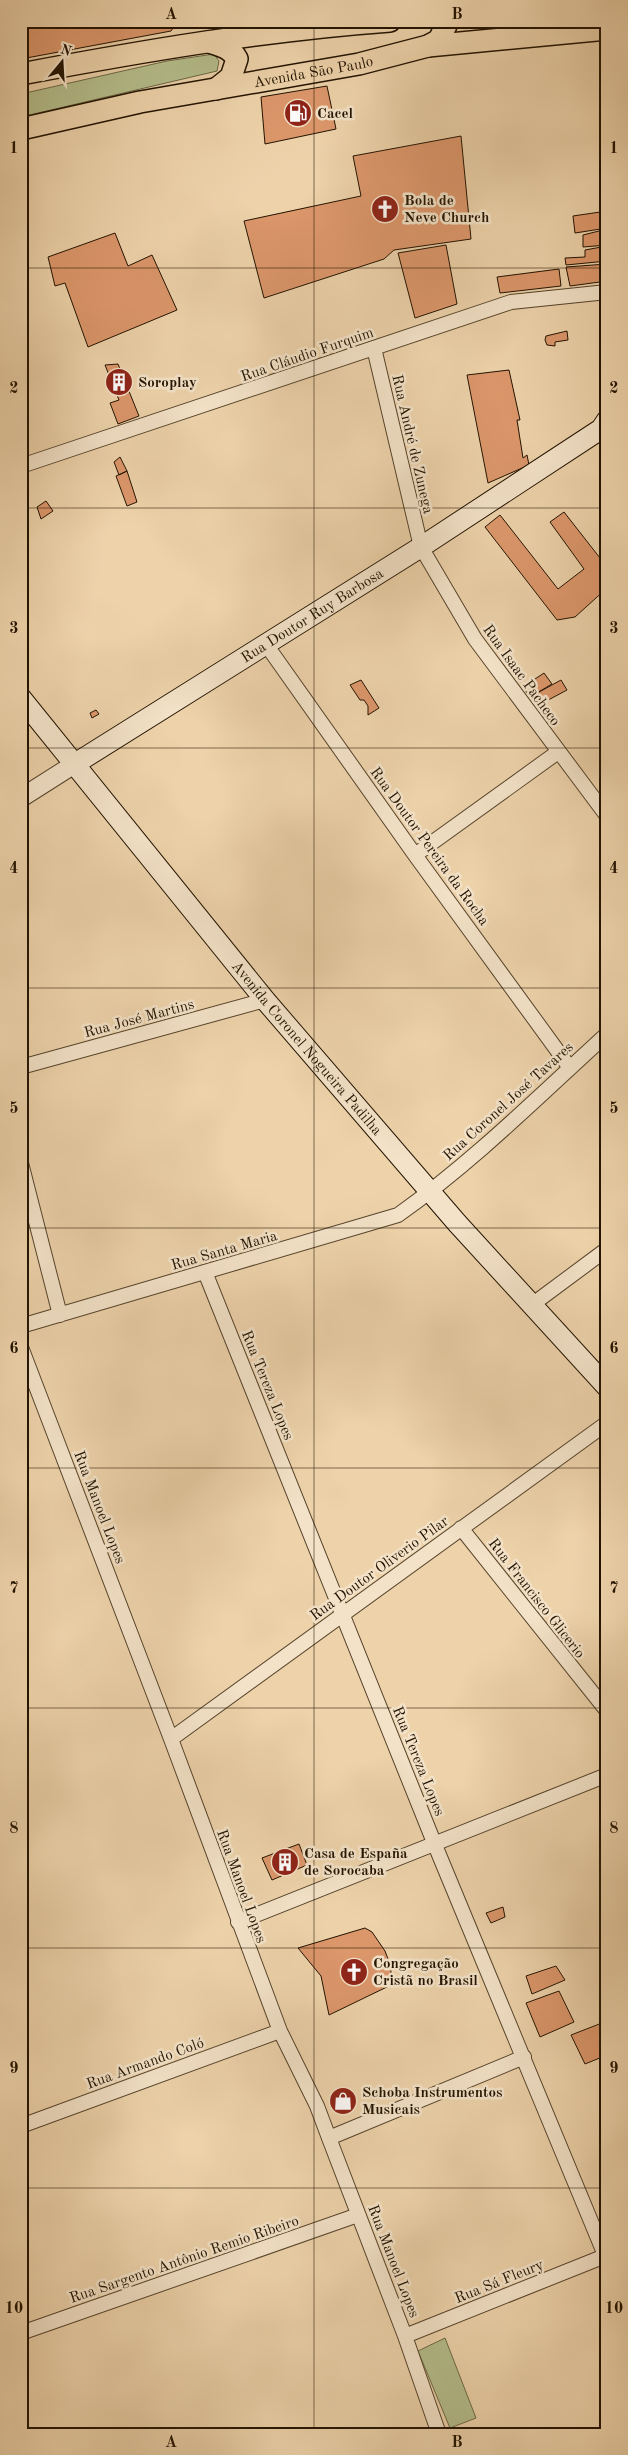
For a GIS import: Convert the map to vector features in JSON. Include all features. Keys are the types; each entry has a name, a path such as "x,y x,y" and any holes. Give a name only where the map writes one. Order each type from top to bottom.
{"main road":[{"path":"21,74 131,54 316,26 390,21"},
{"path":"428,46 439,40 448,21"},
{"name":"Avenida São Paulo","path":"21,129 140,102 359,64 428,46 607,29"},
{"path":"209,42 227,48 237,59 231,77 216,89"},
{"name":"Rua Doutor Ruy Barbosa","path":"73,765 421,547 605,428"},
{"name":"Avenida Coronel Nogueira Padilha","path":"21,698 73,765 265,1000 456,1223 533,1304 607,1387"}],"street":[{"name":"Rua Cláudio Furquim","path":"21,466 511,302 607,292"},
{"name":"Rua André de Zunega","path":"374,348 421,547"},
{"name":"Rua Isaac Pacheco","path":"421,547 474,639 607,816"},
{"name":"Rua Doutor Pereira da Rocha","path":"265,643 415,855 570,1068"},
{"path":"415,855 558,752"},
{"name":"Rua Doutor Ruy Barbosa","path":"21,798 73,765"},
{"name":"Rua José Martins","path":"21,1067 265,1000"},
{"name":"Rua Coronel José Tavares","path":"431,1192 607,1034"},
{"path":"21,1163 60,1315"},
{"name":"Rua Santa Maria","path":"21,1326 398,1216 431,1192"},
{"path":"533,1304 607,1249"},
{"name":"Rua Tereza Lopes","path":"205,1272 344,1614 435,1845 606,2258"},
{"name":"Rua Manoel Lopes","path":"21,1347 171,1739 280,2032 317,2106 406,2336 439,2434"},
{"name":"Rua Doutor Oliverio Pilar","path":"171,1739 607,1423"},
{"name":"Rua Francisco Glicerio","path":"461,1528 607,1711"},
{"path":"238,1922 607,1775"},
{"name":"Rua Armando Coló","path":"21,2126 280,2032"},
{"path":"329,2138 524,2057"},
{"name":"Rua Sargento Antônio Remio Ribeiro","path":"21,2333 358,2215"},
{"name":"Rua Sá Fleury","path":"406,2336 606,2258"}],"green space":[{"path":"214,54 219,61 217,71 21,117 21,94 167,61"},
{"path":"445,2338 476,2418 450,2428 418,2351"}],"building":[{"path":"21,21 178,21 171,31 21,59"},
{"name":"Cacel","path":"327,86 336,129 265,144 261,97"},
{"name":"Bola de Neve Church","path":"461,136 471,239 394,250 384,259 264,298 244,221 361,196 353,156"},
{"path":"607,211 607,228 575,233 573,216"},
{"path":"607,229 607,245 583,247 583,235"},
{"path":"115,233 128,266 152,255 177,310 88,347 65,283 55,286 48,257"},
{"path":"446,245 457,304 415,318 398,253"},
{"path":"607,246 607,261 566,265 565,258 585,257 585,250"},
{"path":"607,264 607,281 570,286 566,267"},
{"path":"559,269 561,286 500,293 497,277"},
{"path":"567,331 568,340 555,342 555,346 547,345 546,336"},
{"name":"Soroplay","path":"118,364 139,416 118,424 110,403 119,400 105,365"},
{"path":"509,370 520,420 517,420 523,458 527,455 529,465 488,483 467,375"},
{"path":"120,457 127,471 119,475 114,462"},
{"path":"127,471 137,502 127,506 116,476"},
{"path":"46,501 53,511 41,519 37,507"},
{"path":"564,512 607,567 607,588 575,617 557,620 485,527 500,515 558,589 584,569 550,522"},
{"path":"544,673 552,684 530,697 523,687"},
{"path":"361,680 379,708 368,715 368,706 364,700 360,700 350,685"},
{"path":"561,680 567,690 537,706 530,697"},
{"path":"96,710 99,714 92,718 90,713"},
{"name":"Casa de España de Sorocaba","path":"299,1844 307,1865 272,1880 262,1858"},
{"path":"503,1907 505,1917 491,1923 486,1913"},
{"name":"Congregação Cristã no Brasil","path":"365,1928 372,1932 385,1951 391,1967 391,1985 329,2015 321,1976 298,1948"},
{"path":"556,1966 565,1980 532,1994 526,1976"},
{"path":"559,1991 574,2022 540,2037 526,2003"},
{"path":"607,2021 607,2055 585,2064 571,2035"}],"place":[{"name":"Cacel","path":"298,113"},
{"name":"Bola de Neve Church","path":"385,209"},
{"name":"Soroplay","path":"119,382"},
{"name":"Casa de España de Sorocaba","path":"285,1862"},
{"name":"Congregação Cristã no Brasil","path":"354,1972"},
{"name":"Schoba Instrumentos Musicais","path":"343,2101"}]}
